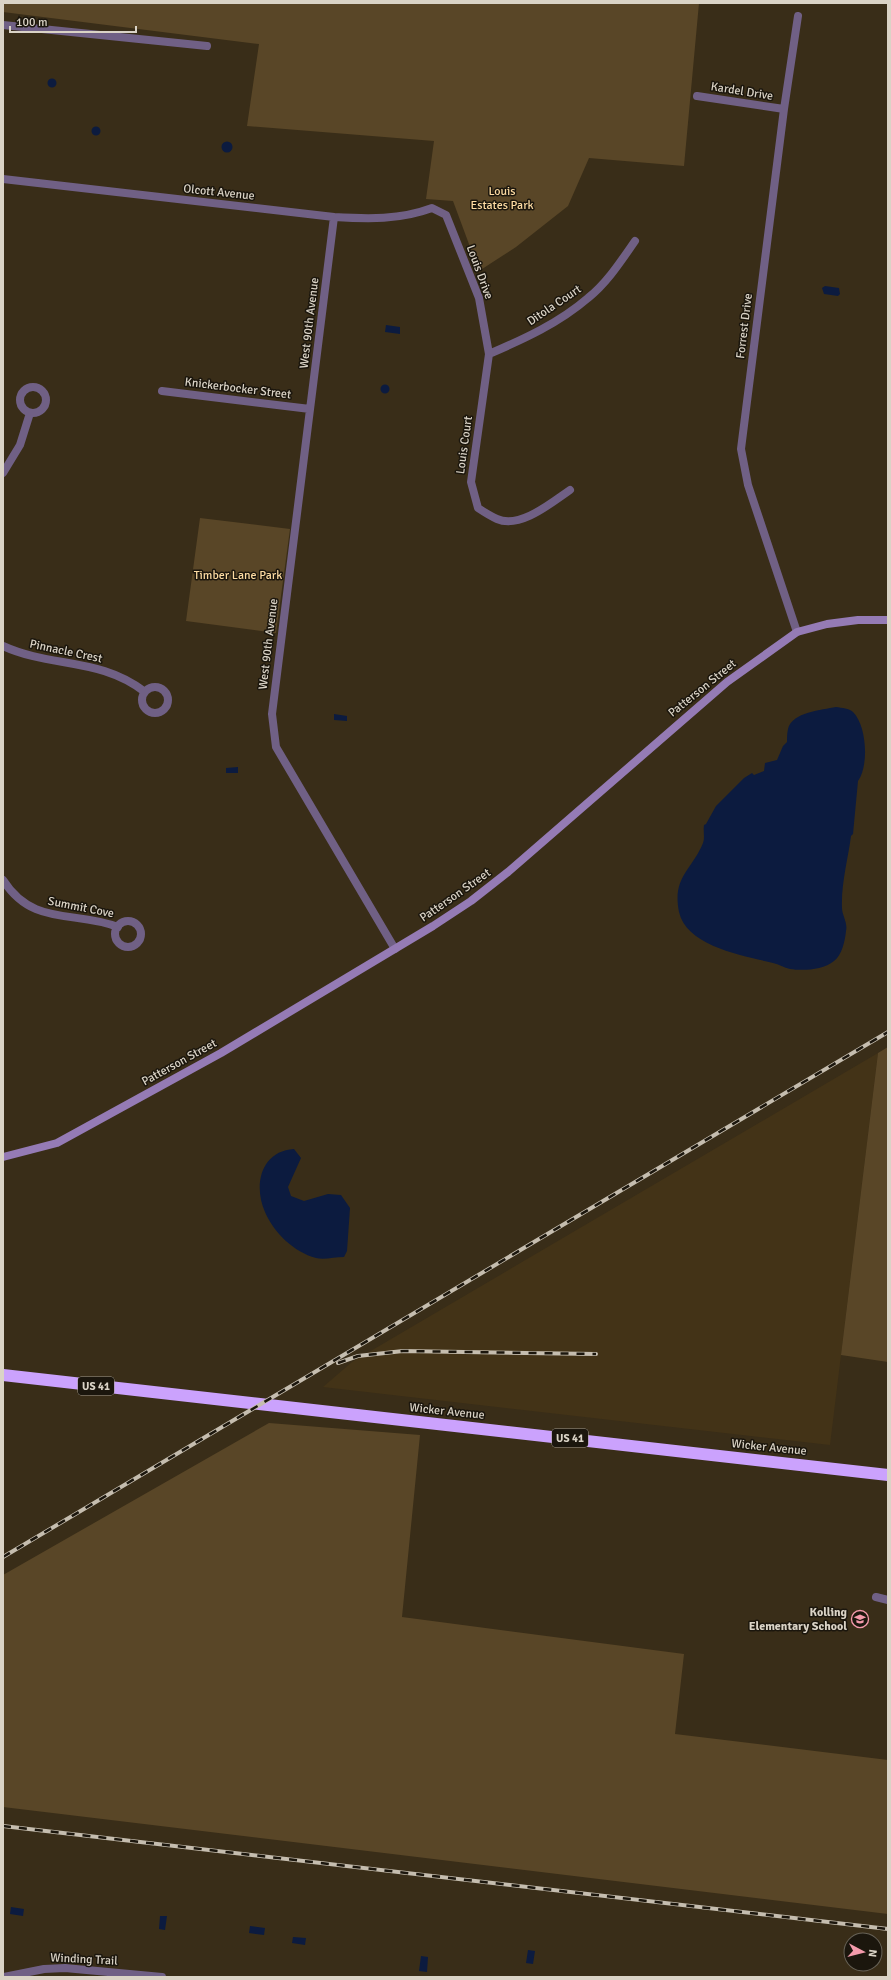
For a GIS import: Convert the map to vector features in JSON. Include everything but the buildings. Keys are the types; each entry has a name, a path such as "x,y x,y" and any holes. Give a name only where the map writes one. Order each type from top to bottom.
{"highway":[{"name":"Wicker Avenue","path":"3,1375 888,1475"}],"street":[{"name":"Forrest Drive","path":"797,632 748,485 741,449 784,109 798,16"},
{"path":"3,25 207,46"},
{"name":"Kardel Drive","path":"697,96 784,109"},
{"name":"Olcott Avenue","path":"3,180 334,216 377,219 415,214 432,208"},
{"name":"Louis Drive","path":"432,208 446,215 479,298 489,354"},
{"name":"West 90th Avenue","path":"334,216 272,714 276,747 395,949"},
{"name":"Ditola Court","path":"489,354 537,333 588,298 617,268 635,242"},
{"name":"Louis Court","path":"489,354 471,482 478,508 498,520 515,522 542,509 570,490"},
{"name":"Knickerbocker Street","path":"162,391 310,409"},
{"path":"3,473 20,445 30,413"},
{"name":"Patterson Street","path":"3,1157 57,1142 221,1053 395,949 471,901 490,887 727,682 797,632 828,624 850,621 888,620"},
{"name":"Pinnacle Crest","path":"3,646 18,653 96,667 124,679 145,692"},
{"name":"Summit Cove","path":"3,880 15,896 24,904 39,911 54,916 105,922 118,927"},
{"path":"876,1597 888,1600"},
{"name":"Winding Trail","path":"4,1977 44,1968 65,1968 162,1977"}],"shaded area":[{"path":"878,1053 830,1445 323,1387 352,1362"}],"green space":[{"name":"Louis Estates Park","path":"3,3 699,3 684,166 589,158 568,206 516,247 479,271 453,201 426,199 434,141 247,126 259,44 3,12"},
{"name":"Timber Lane Park","path":"200,518 290,529 276,633 186,621"},
{"path":"888,1047 888,1362 841,1355 878,1053"},
{"path":"269,1423 420,1435 402,1617 684,1654 675,1734 888,1760 888,1914 3,1807 3,1575"}],"water":[{"path":"50,79 54,79 56,83 54,87 50,87 48,85 48,81"},
{"path":"96,126 101,131 96,136 91,131"},
{"path":"227,141 231,143 233,147 231,151 227,153 223,151 221,147 223,143"},
{"path":"825,286 839,288 840,294 838,296 824,294 822,288"},
{"path":"386,325 400,327 400,334 385,332"},
{"path":"385,384 390,389 385,394 380,389"},
{"path":"836,707 853,712 858,718 864,736 865,746 864,766 858,781 853,834 851,836 844,881 842,908 846,928 841,952 834,961 819,968 795,970 733,953 705,942 693,934 684,924 679,912 678,900 678,890 684,874 699,852 703,843 704,825 716,806 744,778 752,773 754,775 764,771 765,763 777,760 783,746 787,742 788,729 795,719 801,715"},
{"path":"334,714 347,716 347,721 334,720"},
{"path":"238,767 238,773 226,773 226,768"},
{"path":"294,1149 301,1158 288,1187 291,1196 304,1201 328,1194 341,1195 350,1208 347,1251 344,1257 319,1259 300,1251 279,1234 265,1212 261,1202 260,1191 260,1181 263,1171 267,1163 274,1156 283,1151"},
{"path":"11,1907 24,1909 23,1916 10,1914"},
{"path":"160,1916 167,1916 165,1930 159,1929"},
{"path":"250,1926 265,1928 264,1935 249,1933"},
{"path":"293,1937 306,1938 305,1945 292,1943"},
{"path":"528,1950 535,1951 533,1964 526,1963"},
{"path":"421,1956 428,1957 427,1972 419,1971"}],"railway":[{"path":"3,1557 888,1032"},
{"path":"338,1363 358,1356 403,1351 596,1354"},
{"path":"3,1826 888,1929"}],"place":[{"name":"Kolling Elementary School","path":"860,1619"}]}
